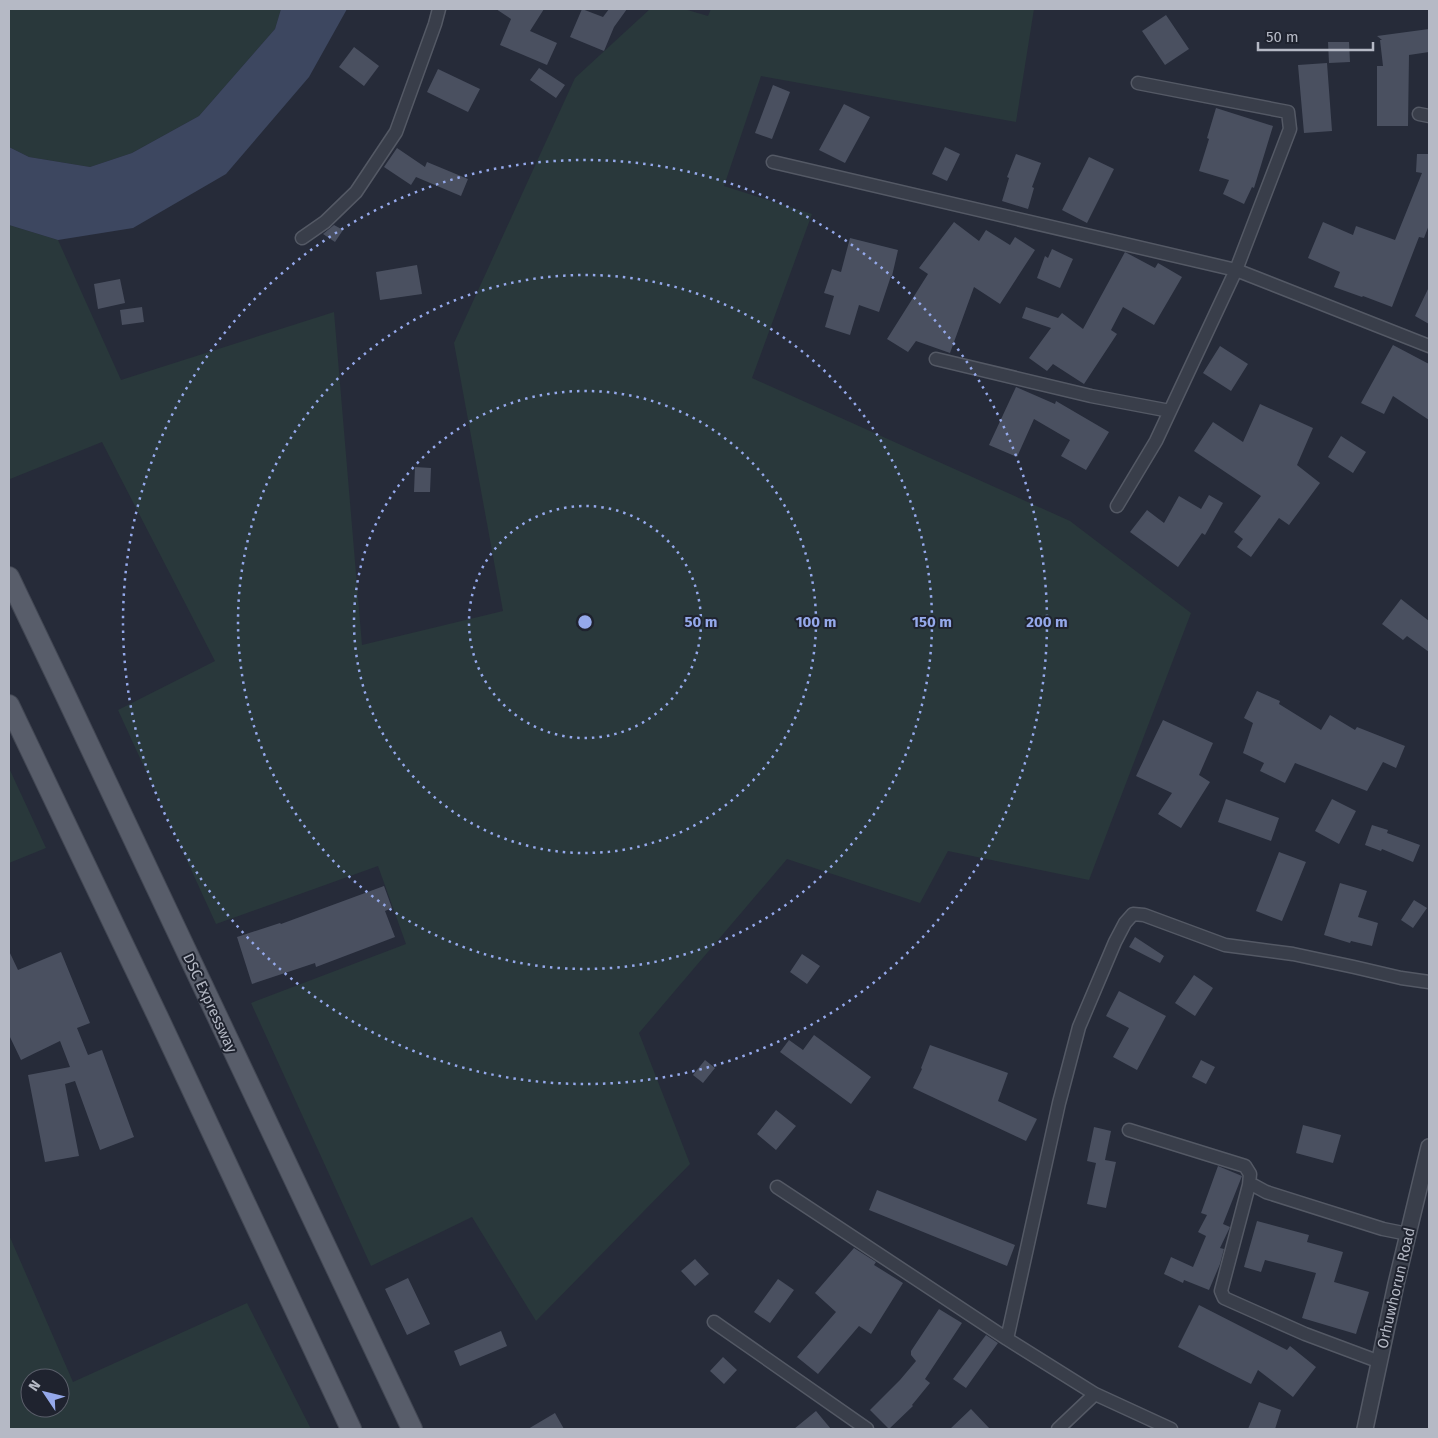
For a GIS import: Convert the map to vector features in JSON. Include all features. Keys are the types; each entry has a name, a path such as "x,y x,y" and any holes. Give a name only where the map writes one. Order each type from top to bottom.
{"main road":[{"name":"DSC Expressway","path":"9,577 412,1429"},
{"path":"9,705 351,1429"}],"street":[{"path":"302,238 325,222 356,192 396,132 439,9"},
{"path":"1117,506 1156,441 1236,270 1290,129 1288,112 1138,83"},
{"path":"773,162 1236,270 1429,346"},
{"path":"936,359 1091,396 1170,411"},
{"path":"1007,1339 1059,1103 1078,1027 1115,942 1125,923 1133,914 1144,915 1225,945 1293,954 1401,978 1429,982"},
{"path":"1129,1130 1245,1166 1250,1174 1250,1185 1221,1291 1224,1298 1305,1334 1380,1362"},
{"name":"Orhuwhorun Road","path":"1365,1429 1429,1147"},
{"path":"1250,1185 1266,1192 1383,1229 1408,1234"},
{"path":"777,1187 1007,1339 1095,1394 1171,1429"},
{"path":"714,1322 868,1429"},
{"path":"1058,1429 1095,1394"}],"shaded area":[{"path":"9,9 281,9 275,29 199,116 132,153 90,167 29,157 9,147"},
{"path":"650,9 684,9 708,16 711,9 1034,9 1016,122 761,76 724,186 812,214 752,378 1070,521 1191,613 1089,880 948,851 920,903 787,859 639,1033 690,1164 536,1321 472,1217 371,1266 251,1003 406,944 378,866 216,924 118,710 215,661 102,442 10,479 9,477 9,225 58,240 121,380 334,312 362,645 503,611 454,343 575,78"},
{"path":"9,768 46,848 9,863"},
{"path":"9,1235 67,1368 20,1368 20,1418 70,1418 70,1375 73,1382 247,1303 311,1429 9,1429"}],"water":[{"path":"281,9 347,9 309,77 226,174 133,228 58,240 9,225 9,147 29,157 90,167 132,153 199,116 275,29"}],"building":[{"path":"496,9 544,9 530,31 557,43 547,65 500,45 511,19"},
{"path":"582,9 603,17 609,9 627,9 614,27 604,51 570,37"},
{"path":"1166,15 1189,49 1165,65 1142,31"},
{"path":"1429,29 1429,52 1409,55 1408,126 1377,126 1377,66 1383,66 1380,40 1382,40 1377,36"},
{"path":"1328,42 1349,42 1350,62 1329,63"},
{"path":"354,47 379,66 364,86 339,67"},
{"path":"1327,63 1332,131 1304,133 1298,65"},
{"path":"539,68 565,85 556,98 530,80"},
{"path":"438,69 480,89 468,112 427,92"},
{"path":"773,85 790,92 772,139 755,133"},
{"path":"844,104 870,117 845,163 819,150"},
{"path":"1216,108 1273,126 1254,188 1252,187 1244,204 1223,194 1229,180 1199,171"},
{"path":"945,147 960,154 947,181 932,174"},
{"path":"397,148 425,167 427,162 468,179 461,196 416,177 411,185 384,167"},
{"path":"1016,154 1041,163 1032,187 1034,188 1028,209 1002,201 1009,178 1007,177"},
{"path":"1417,154 1429,154 1429,225 1424,238 1419,237 1392,307 1334,287 1340,272 1308,258 1323,222 1353,235 1356,226 1395,240 1422,173 1416,172"},
{"path":"1089,157 1114,169 1087,223 1062,210"},
{"path":"954,222 979,241 986,230 1010,245 1015,237 1035,250 1000,304 974,287 950,353 916,341 908,352 887,339 928,274 919,268"},
{"path":"334,225 343,230 335,242 323,234"},
{"path":"850,238 898,250 892,276 879,312 859,305 850,335 825,327 834,296 824,293 832,269 841,272"},
{"path":"1052,249 1073,259 1060,288 1037,278 1045,256 1048,258"},
{"path":"1125,252 1155,268 1158,263 1182,277 1154,325 1123,307 1111,330 1117,334 1084,384 1053,364 1047,371 1029,358 1051,328 1022,318 1026,307 1058,318 1062,313 1083,329"},
{"path":"417,265 422,294 380,300 376,272"},
{"path":"120,279 125,303 98,309 94,284"},
{"path":"1429,287 1429,324 1415,316"},
{"path":"142,307 144,322 122,325 120,310"},
{"path":"1393,345 1429,364 1429,420 1393,396 1384,414 1361,403"},
{"path":"1220,346 1248,364 1231,391 1203,373"},
{"path":"1016,387 1055,404 1056,401 1109,432 1086,470 1061,456 1070,440 1034,419 1017,457 989,445"},
{"path":"1260,404 1313,428 1297,465 1320,483 1289,525 1279,518 1251,557 1237,547 1243,539 1234,532 1261,496 1194,451 1213,422 1243,442"},
{"path":"1341,436 1366,452 1353,473 1328,457"},
{"path":"415,467 431,468 430,492 414,492"},
{"path":"1209,495 1223,503 1205,535 1202,533 1178,567 1130,532 1147,510 1164,523 1179,496 1201,509"},
{"path":"1401,599 1429,621 1429,652 1407,636 1403,640 1382,624"},
{"path":"1257,691 1280,701 1279,704 1321,730 1330,715 1355,730 1357,727 1405,746 1396,768 1383,762 1367,791 1295,763 1285,783 1260,771 1264,763 1243,753 1253,723 1244,718"},
{"path":"1163,720 1213,743 1199,775 1210,782 1181,828 1158,814 1172,793 1136,776"},
{"path":"1226,799 1279,818 1271,841 1218,822"},
{"path":"1332,799 1356,811 1339,844 1315,831"},
{"path":"1372,825 1388,830 1387,833 1420,845 1413,862 1382,849 1381,851 1365,845"},
{"path":"1279,852 1306,862 1282,921 1256,911"},
{"path":"1340,883 1367,891 1358,917 1378,923 1372,946 1351,941 1350,943 1324,935"},
{"path":"384,886 392,908 385,911 395,937 316,967 315,963 252,984 237,937 281,924"},
{"path":"1414,900 1427,908 1413,928 1401,920"},
{"path":"1135,937 1164,956 1160,963 1129,947"},
{"path":"9,951 18,970 61,952 90,1023 77,1028 88,1055 102,1050 134,1137 100,1150 75,1081 65,1084 79,1156 45,1162 28,1075 70,1067 60,1041 21,1060 9,1035"},
{"path":"802,954 820,966 807,984 790,972"},
{"path":"1194,975 1213,988 1195,1016 1175,1003"},
{"path":"1119,991 1166,1016 1137,1070 1113,1057 1129,1028 1106,1016"},
{"path":"814,1035 871,1077 851,1104 780,1052 789,1040 803,1050"},
{"path":"930,1045 1008,1073 998,1101 1037,1119 1026,1141 913,1088"},
{"path":"705,1060 715,1068 703,1083 693,1075"},
{"path":"1201,1060 1215,1067 1206,1084 1192,1077"},
{"path":"776,1110 796,1126 776,1150 757,1134"},
{"path":"1303,1125 1341,1135 1333,1163 1296,1153"},
{"path":"1094,1127 1111,1131 1105,1160 1116,1162 1106,1208 1087,1204 1096,1163 1087,1161"},
{"path":"1218,1166 1242,1176 1223,1224 1230,1227 1220,1248 1224,1249 1209,1290 1184,1280 1183,1283 1164,1274 1171,1257 1193,1267 1206,1236 1198,1232 1207,1215 1201,1213"},
{"path":"877,1190 1015,1245 1007,1266 869,1210"},
{"path":"1257,1221 1309,1235 1307,1242 1343,1252 1334,1282 1369,1292 1356,1334 1302,1318 1316,1273 1265,1260 1261,1272 1244,1267"},
{"path":"854,1248 876,1262 874,1265 903,1283 871,1334 859,1326 818,1374 797,1357 836,1312 815,1293"},
{"path":"695,1259 709,1274 695,1286 681,1271"},
{"path":"408,1278 430,1324 407,1335 385,1289"},
{"path":"778,1279 794,1290 770,1323 754,1312"},
{"path":"1199,1305 1287,1350 1290,1346 1316,1367 1293,1397 1258,1370 1251,1384 1178,1347"},
{"path":"939,1309 962,1323 925,1379 930,1383 913,1406 889,1429 870,1410 916,1361 911,1355 911,1351"},
{"path":"501,1331 507,1346 460,1366 454,1351"},
{"path":"986,1335 998,1343 966,1388 953,1379"},
{"path":"723,1357 737,1370 724,1384 710,1371"},
{"path":"1259,1402 1281,1410 1275,1429 1248,1429"},
{"path":"971,1409 990,1429 950,1429"},
{"path":"816,1411 831,1429 794,1429"},
{"path":"555,1413 564,1429 528,1429"}]}
